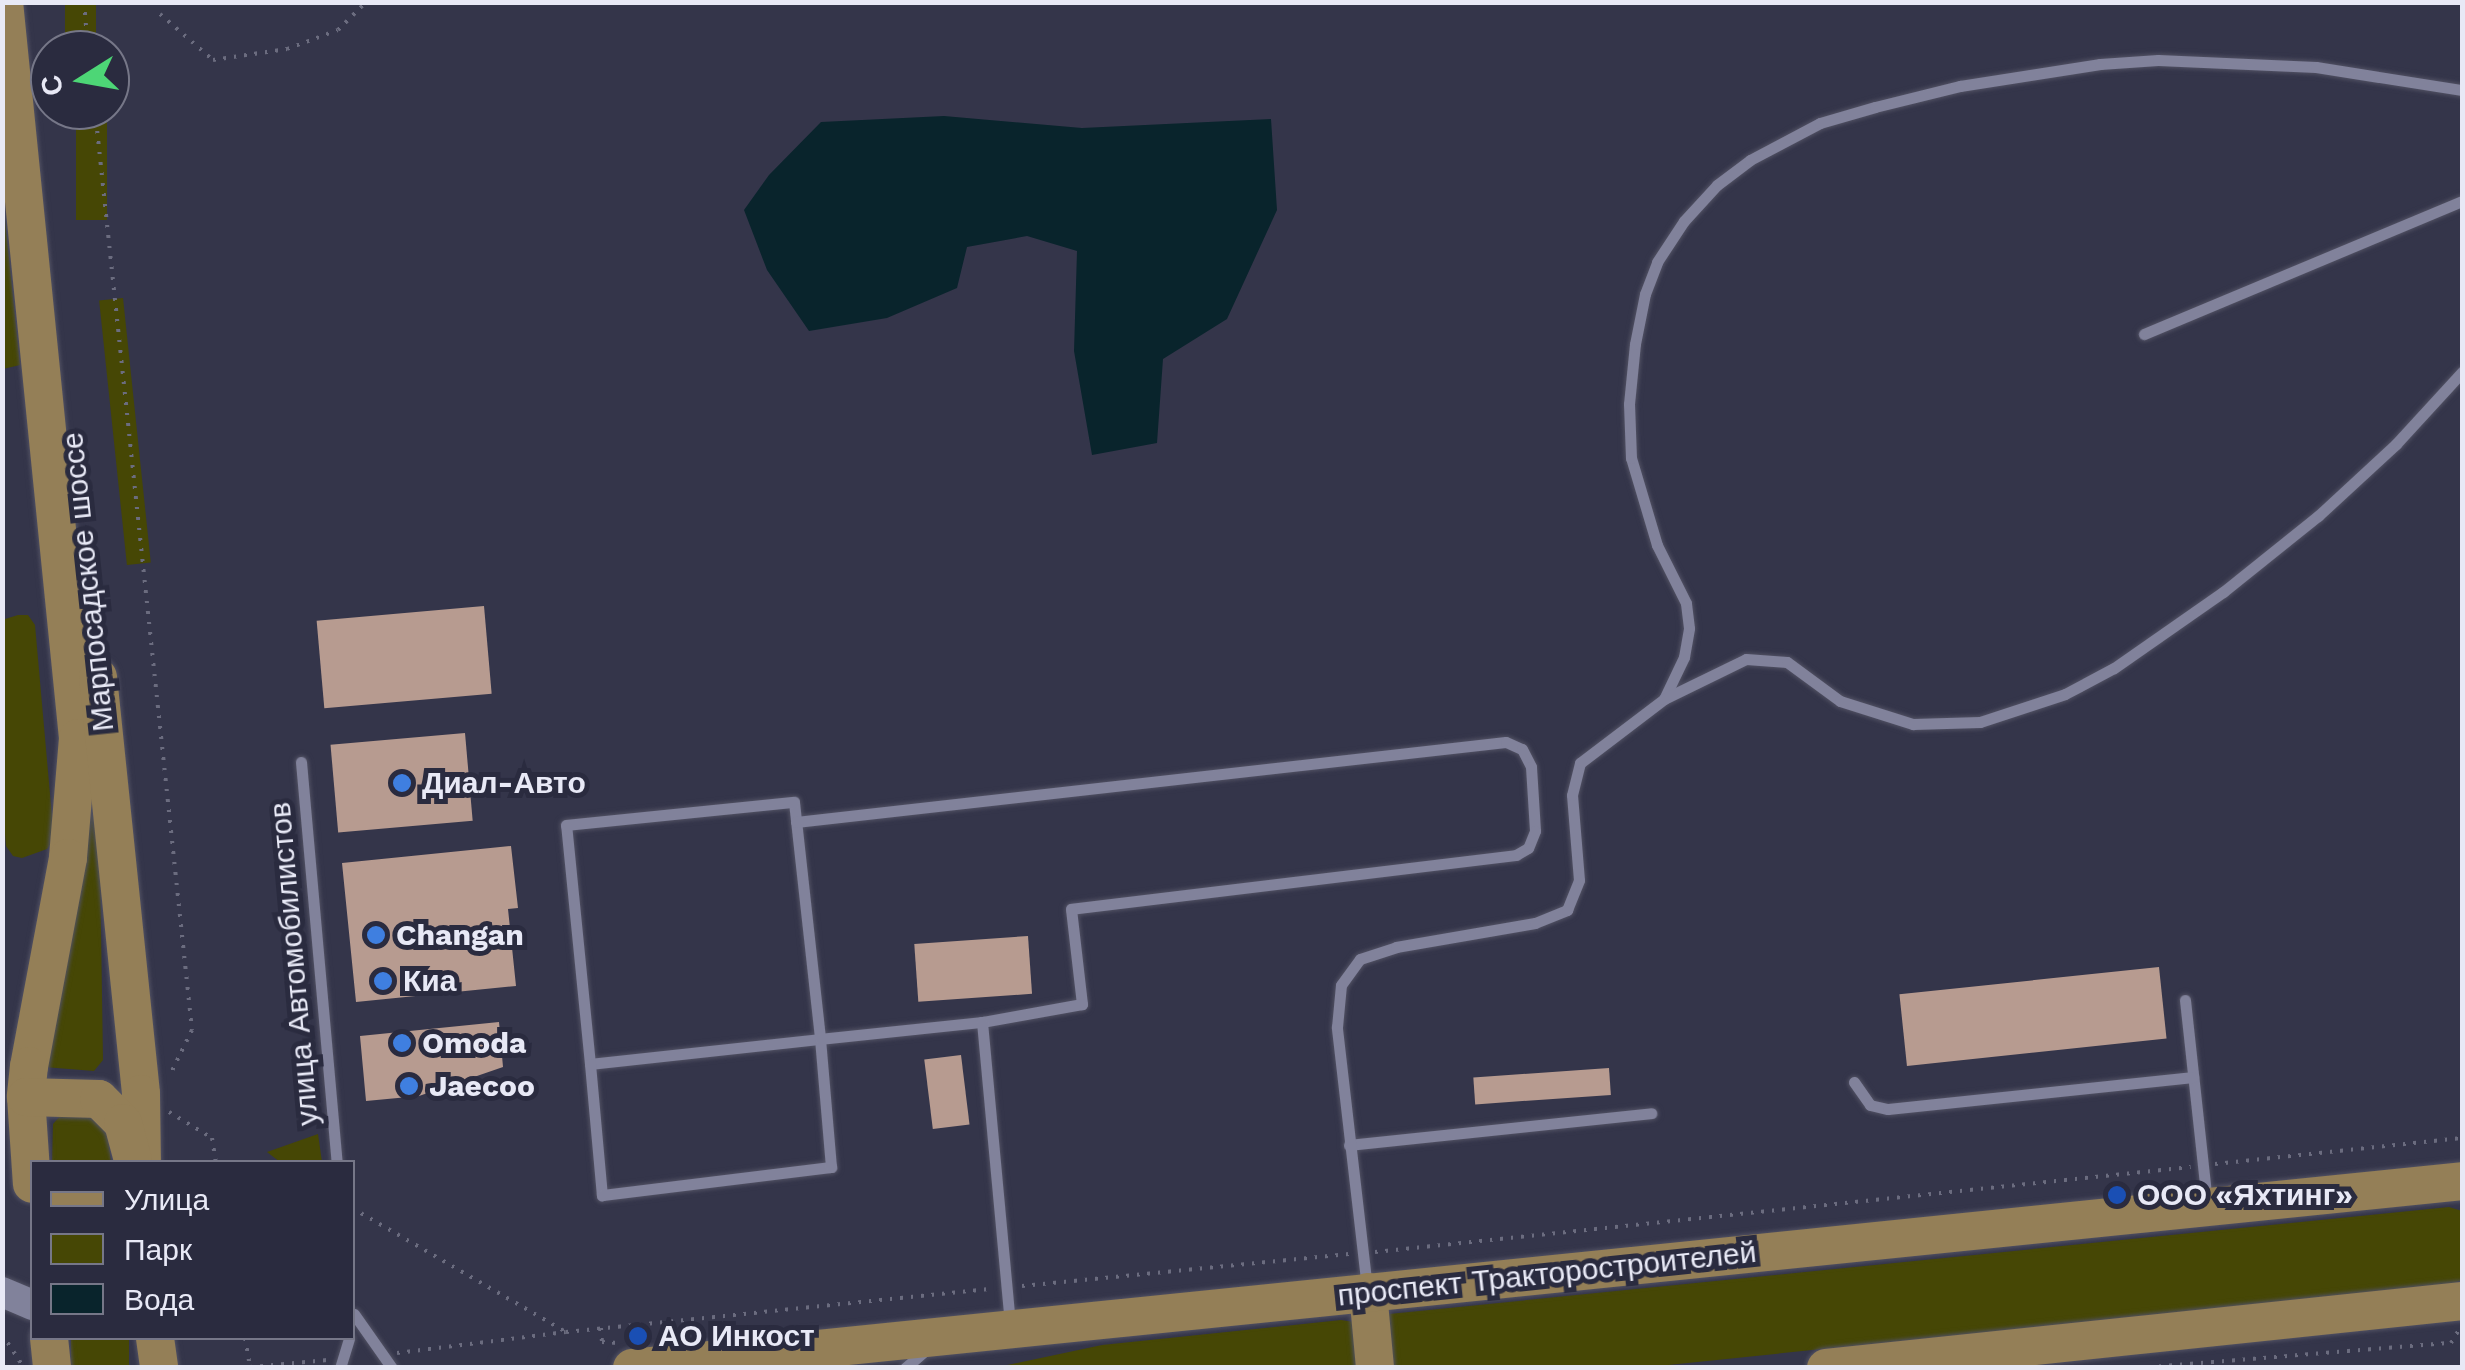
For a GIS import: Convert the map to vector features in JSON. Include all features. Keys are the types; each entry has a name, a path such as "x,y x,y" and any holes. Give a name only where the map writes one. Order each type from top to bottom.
{"main road":[{"name":"Марпосадское шоссе","path":"4,2 78,738 68,858 14,1097 30,1174"},
{"name":"Марпосадское шоссе","path":"28,2 142,1094 142,1160"},
{"path":"14,1097 99,1100 123,1123 132,1160"},
{"name":"проспект Тракторостроителей","path":"632,1368 738,1362 943,1336 2462,1181"},
{"path":"1368,1292 1375,1368"},
{"path":"1826,1368 2008,1358 2462,1300"},
{"path":"50,1340 52,1368"},
{"path":"155,1340 158,1368"}],"street":[{"path":"2,1292 30,1304"}],"lane":[{"path":"1664,698 1684,657 1689,628 1686,603 1657,545 1631,458 1629,404 1635,344 1657,262 1706,197 1750,160 1820,123 1875,107 1960,86 2100,64 2158,60 2316,67 2462,90"},
{"path":"2144,334 2462,201"},
{"path":"1368,1292 1337,1027 1340,985 1360,960 1396,948 1535,924 1567,910 1579,880 1572,795 1580,763 1664,698 1705,682 1726,666 1768,658 1787,662 1840,701 1913,724 1980,722 2051,700 2114,668 2236,582 2318,516 2396,444 2462,372"},
{"path":"590,1064 982,1022 1082,1004 1071,909 1516,854 1528,848 1535,831 1531,767 1522,749 1506,742 796,822"},
{"name":"улица Автомобилистов","path":"301,762 337,1160"},
{"path":"794,802 820,1039 830,1167 602,1195 566,826 794,802"},
{"path":"2185,1000 2207,1207"},
{"path":"982,1022 1010,1329"},
{"path":"1854,1082 1870,1105 1888,1109 2193,1078"},
{"path":"1349,1145 1652,1113"},
{"path":"355,1319 392,1368"},
{"path":"904,1368 943,1336"},
{"path":"340,1368 348,1340"}],"path":[{"path":"84,2 86,30"},
{"path":"160,14 213,60 287,49 338,30 366,2"},
{"path":"97,130 192,1030 162,1092"},
{"path":"164,1110 212,1138 216,1160"},
{"path":"2223,1164 2462,1138"},
{"path":"1382,1252 2196,1166"},
{"path":"355,1210 566,1332"},
{"path":"1018,1286 1347,1254"},
{"path":"394,1353 996,1288"},
{"path":"2138,1368 2451,1342 2462,1327"},
{"path":"2,1334 23,1368"},
{"path":"245,1340 250,1367 327,1360"}],"green space":[{"path":"65,3 96,3 96,30 65,30"},
{"path":"76,130 107,130 107,220 76,220"},
{"path":"3,200 20,365 3,369 2,368"},
{"path":"123,298 151,563 127,565 99,301"},
{"path":"28,615 35,625 54,839 47,849 22,858 13,856 6,846 2,797 2,620"},
{"path":"90,782 99,800 103,1060 94,1071 44,1067"},
{"path":"91,1111 107,1130 111,1160 52,1160 53,1124 61,1115"},
{"path":"318,1134 322,1160 277,1160 267,1152"},
{"path":"2449,1207 2462,1211 2462,1280 2451,1284 1639,1368 1382,1367 1382,1318 1389,1314"},
{"path":"1341,1320 1354,1322 1361,1367 993,1368 1102,1345"},
{"path":"71,1340 129,1340 129,1367 71,1367"}],"water":[{"path":"944,116 1082,128 1271,119 1277,210 1227,319 1163,359 1157,443 1092,455 1074,351 1077,251 1027,236 967,247 957,288 887,318 809,331 767,270 744,210 769,175 821,122"}],"building":[{"path":"484,606 492,694 324,708 317,621"},
{"name":"Диал-Авто","path":"465,733 473,821 338,832 331,745"},
{"path":"511,846 518,908 508,909 516,986 356,1002 342,863"},
{"path":"1028,936 1032,994 918,1002 914,944"},
{"path":"2159,967 2167,1039 1907,1066 1899,994"},
{"path":"499,1022 503,1067 419,1096 366,1101 360,1036"},
{"path":"961,1055 970,1124 933,1129 924,1060"},
{"path":"1609,1068 1611,1095 1475,1104 1473,1077"}],"place":[{"name":"Диал-Авто","path":"402,783"},
{"name":"Changan","path":"376,935"},
{"name":"Киа","path":"383,981"},
{"name":"Omoda","path":"402,1043"},
{"name":"Jaecoo","path":"409,1086"},
{"name":"ООО «Яхтинг»","path":"2117,1195"},
{"name":"АО Инкост","path":"638,1336"}]}
